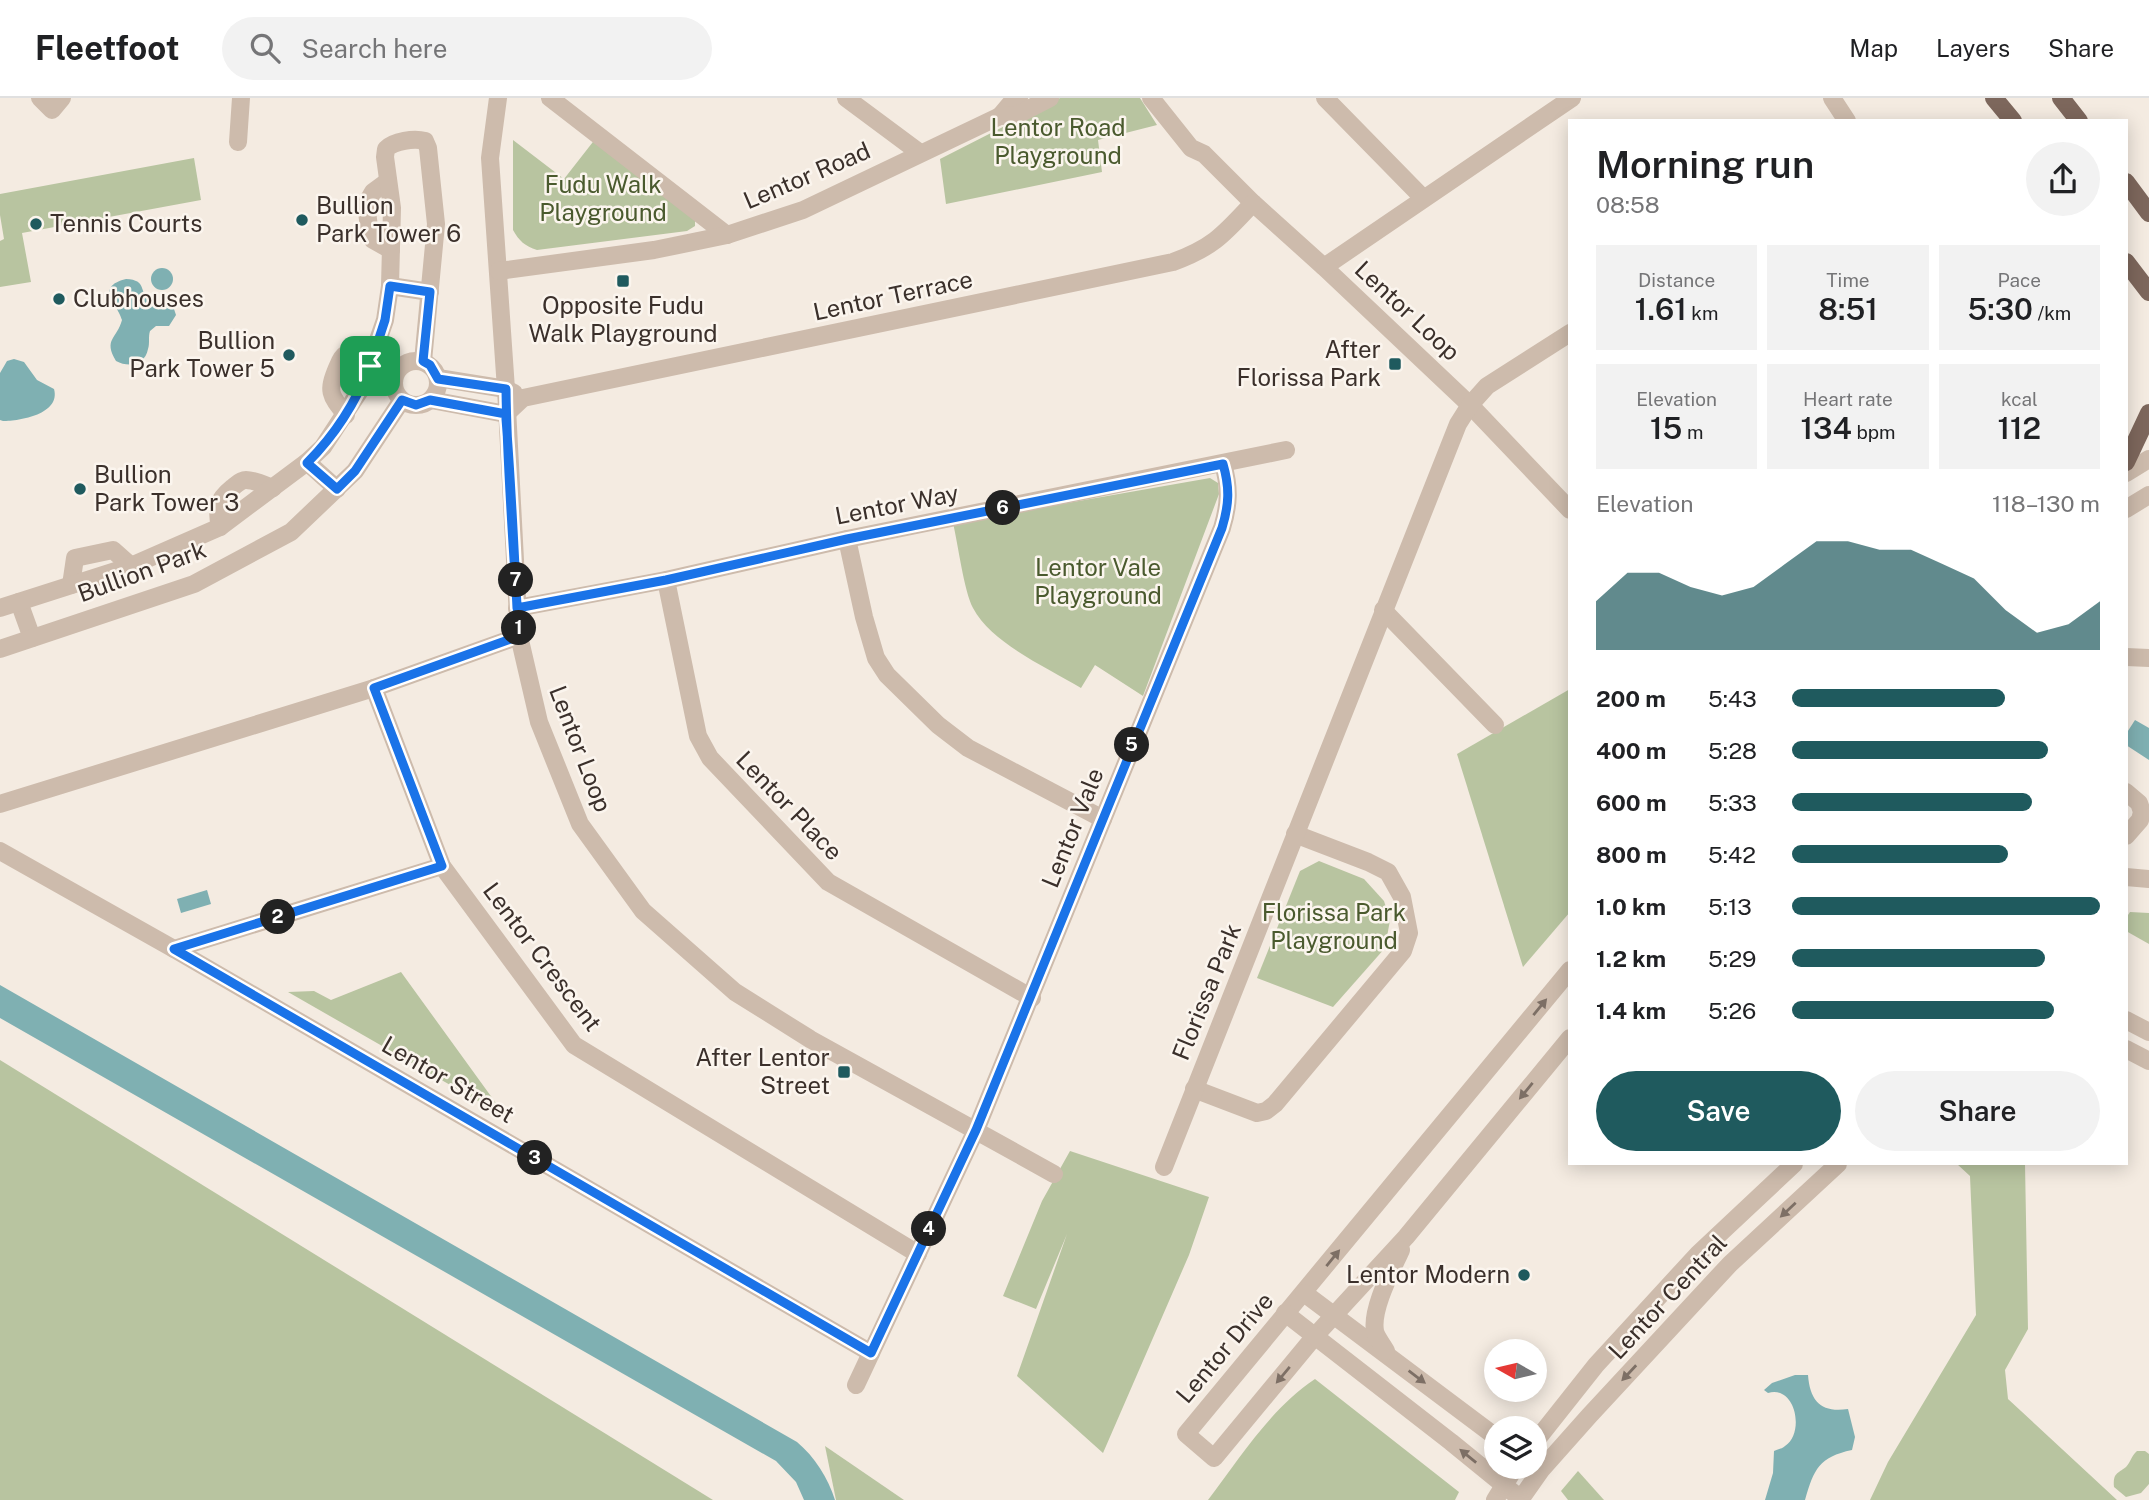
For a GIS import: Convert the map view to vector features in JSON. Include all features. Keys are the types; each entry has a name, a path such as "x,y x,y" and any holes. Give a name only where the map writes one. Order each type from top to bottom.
{"main road":[{"path":"1994,98 2011,119"},
{"path":"2061,98 2078,119"},
{"path":"2128,185 2149,213"},
{"path":"2128,265 2149,292"},
{"path":"2128,458 2149,412"}],"street":[{"path":"40,98 52,110 62,98"},
{"path":"238,142 241,98"},
{"name":"Lentor Loop","path":"498,98 490,158 499,271 519,636 539,722 580,824 643,911 735,992 810,1039 1054,1174"},
{"path":"550,98 727,235"},
{"path":"846,98 920,153"},
{"name":"Lentor Road","path":"1000,116 1019,98"},
{"name":"Lentor Road","path":"499,271 654,250 727,235 803,209 1000,116 1017,115 1050,98"},
{"name":"Lentor Loop","path":"1151,98 1191,148 1204,154 1470,405 1568,508"},
{"name":"Lentor Loop","path":"1165,98 1200,140 1204,154"},
{"path":"1325,98 1423,198"},
{"path":"1832,98 1846,119"},
{"path":"1324,267 1561,101"},
{"name":"Bullion Park","path":"0,608 71,585 75,558 113,550 131,566 220,527 307,463 323,447 361,389 385,320 390,286 392,208 385,157 387,146 419,139 425,141 434,191 436,224 423,361"},
{"path":"388,181 373,192 366,204 370,235 373,240 391,250"},
{"name":"Lentor Terrace","path":"523,398 1173,262 1202,251 1222,236 1253,202"},
{"path":"390,286 430,292"},
{"name":"Florissa Park","path":"1164,1167 1382,610 1458,424 1487,386 1568,334"},
{"path":"346,415 330,392 330,384 341,359 350,352 375,352"},
{"path":"430,400 435,393 438,379 430,365 423,361 408,362 396,372 394,387 402,400 416,405 430,400 506,414 523,398 506,389 438,379"},
{"name":"Bullion Park","path":"0,649 194,584 291,532 355,471 402,400"},
{"name":"Lentor Way","path":"517,608 666,580 847,539 1286,450"},
{"path":"2128,472 2149,458"},
{"path":"307,463 337,489"},
{"name":"Lentor Vale","path":"976,1130 1222,528 1229,498 1223,464"},
{"path":"220,527 218,503 222,496 241,481 273,488"},
{"path":"2128,508 2149,495"},
{"path":"847,539 876,658 887,675 938,725 968,748 1103,819"},
{"name":"Lentor Place","path":"666,580 698,736 710,758 828,882 1031,998"},
{"path":"19,602 32,638"},
{"path":"1382,610 1495,725"},
{"path":"0,804 374,688 519,636"},
{"path":"2128,657 2149,658"},
{"name":"Lentor Crescent","path":"374,688 442,866 574,1045 918,1254"},
{"path":"2128,794 2139,803 2142,811 2140,820 2128,834"},
{"name":"Florissa Park","path":"1195,1089 1257,1113 1266,1111 1403,951 1409,933 1402,897 1388,872 1296,834"},
{"name":"Lentor Street","path":"0,851 871,1353"},
{"path":"174,949 442,866"},
{"path":"2128,877 2149,879"},
{"name":"Lentor Drive","path":"1568,972 1186,1434 1213,1458 1315,1336 1406,1237 1568,1040"},
{"path":"2128,1021 2149,1032"},
{"path":"2128,1050 2149,1061"},
{"path":"856,1385 976,1130"},
{"name":"Lentor Central","path":"1547,1427 1596,1365 1698,1254 1793,1165"},
{"name":"Lentor Central","path":"1547,1458 1730,1264 1837,1165"},
{"path":"1388,1355 1375,1331 1377,1312 1380,1294 1406,1237"},
{"path":"1304,1293 1484,1428"},
{"name":"Lentor Central","path":"1286,1313 1499,1493 1520,1499 1532,1479"}],"green space":[{"name":"Lentor Road Playground","path":"1060,98 1140,98 1157,125 1098,140 1102,172 946,204 940,159"},
{"name":"Fudu Walk Playground","path":"596,138 695,217 695,226 687,231 537,250 523,243 513,230 513,140 564,179"},
{"name":"Tennis Courts","path":"194,158 201,200 22,233 31,282 0,287 0,241 4,239 0,194"},
{"name":"Lentor Vale Playground","path":"1210,478 1218,483 1219,494 1143,696 1095,665 1081,688 1007,644 993,633 973,608 964,579 953,523"},
{"path":"1568,690 1568,914 1523,967 1457,754"},
{"name":"Florissa Park Playground","path":"1319,861 1364,879 1384,901 1390,920 1385,948 1333,1007 1257,978 1300,871"},
{"path":"2130,912 2149,913 2149,944 2128,932"},
{"path":"401,972 506,1117 288,992 314,991 331,1000"},
{"path":"0,1060 713,1500 0,1500"},
{"path":"1070,1151 1209,1197 1189,1255 1103,1453 1017,1376 1067,1234 1036,1309 1003,1296 1042,1201"},
{"path":"1958,1165 2025,1165 2028,1329 2005,1370 2008,1399 2117,1500 1870,1500 1888,1462 1976,1315 1970,1176"},
{"path":"1315,1379 1459,1492 1455,1500 1208,1500 1270,1419"},
{"path":"825,1446 904,1500 836,1500"},
{"path":"2137,1451 2149,1454 2149,1484 2141,1493 2126,1497 2114,1487 2114,1479"},
{"path":"1578,1471 1604,1500 1568,1500 1561,1491"}],"water":[{"path":"162,268 170,271 173,279 170,287 162,290 154,287 151,279 154,271"},
{"path":"126,279 140,284 146,298 153,302 172,303 176,315 169,326 156,326 150,331 149,347 144,359 136,364 116,361 111,348 112,339 122,320 110,291 116,282"},
{"path":"14,359 24,362 37,380 54,389 55,398 51,405 38,414 19,420 3,421 0,420 0,373 7,361"},
{"path":"2135,720 2149,728 2149,760 2128,746 2128,731"},
{"path":"207,890 211,904 181,913 177,899"},
{"path":"0,985 797,1442 820,1468 835,1500 804,1500 796,1482 776,1461 0,1018"},
{"path":"1795,1375 1808,1375 1811,1392 1819,1404 1831,1409 1848,1409 1855,1437 1852,1450 1832,1456 1819,1466 1805,1500 1765,1500 1773,1473 1774,1451 1791,1440 1796,1421 1791,1403 1785,1396 1764,1390 1772,1383"}],"place":[{"name":"Bullion Park Tower 6","path":"302,220"},
{"name":"Tennis Courts","path":"36,224"},
{"name":"Opposite Fudu Walk Playground","path":"623,281"},
{"name":"Clubhouses","path":"59,299"},
{"name":"Bullion Park Tower 5","path":"289,355"},
{"name":"After Florissa Park","path":"1395,364"},
{"name":"Bullion Park Tower 3","path":"80,489"},
{"name":"After Lentor Street","path":"844,1072"},
{"name":"Lentor Modern","path":"1524,1275"}],"route":[{"path":"370,366 352,405 323,447 307,463 337,489 355,471 402,400 416,405 430,400 506,414 506,419 510,472 514,540 517,608 666,580 847,539 1223,464 1229,498 1222,528 976,1130 871,1353 174,949 442,866 374,688 519,636 517,608 510,472 506,419 506,389 438,379 430,365 423,361 430,292 390,286 385,320 370,366"}]}
